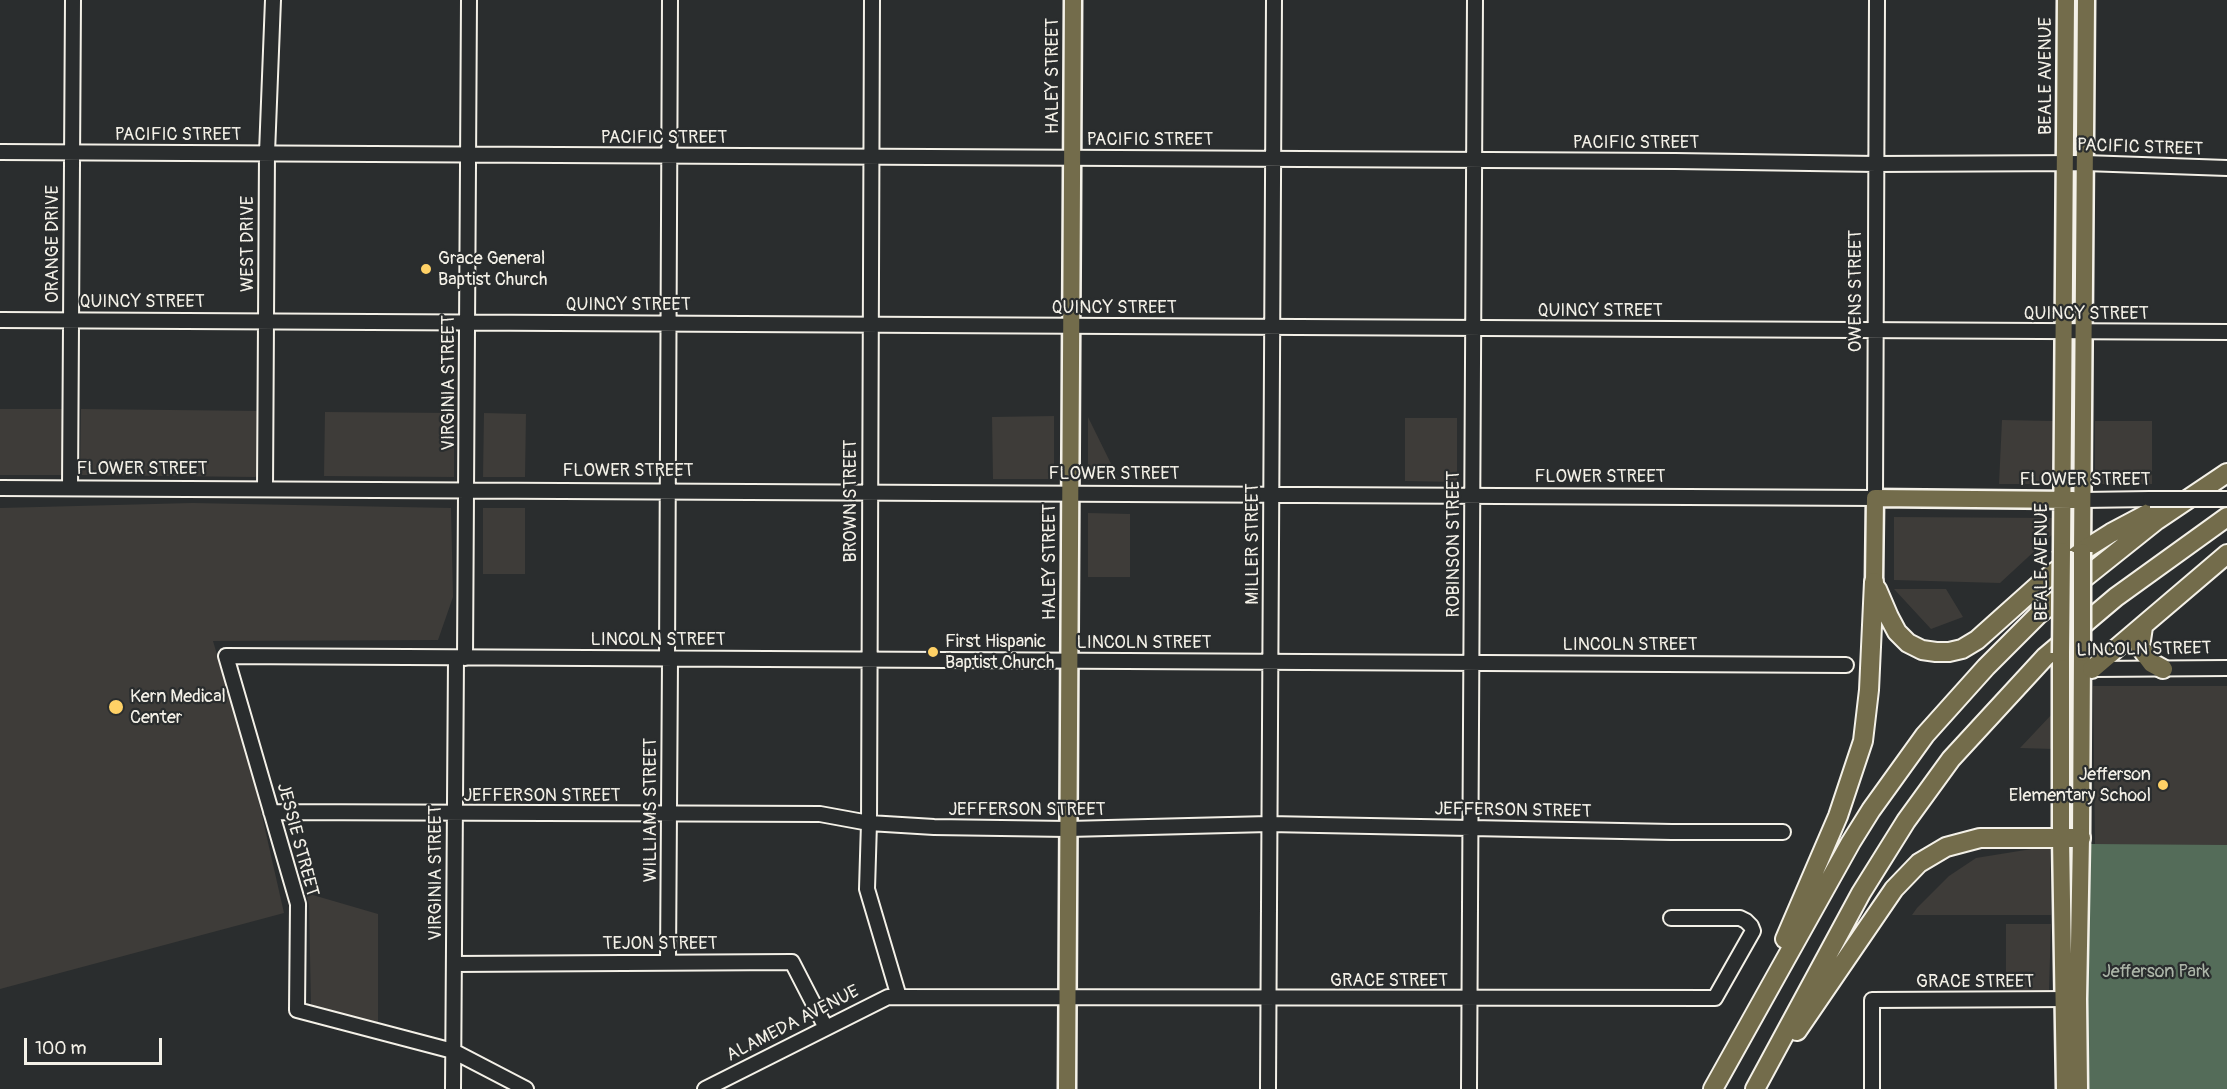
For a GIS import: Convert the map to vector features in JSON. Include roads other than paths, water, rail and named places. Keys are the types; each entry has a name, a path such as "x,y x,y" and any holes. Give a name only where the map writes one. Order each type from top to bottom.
{"highway":[{"path":"1875,582 1888,617 1897,632 1908,643 1922,650 1936,652 1948,652 1962,648 1977,640 2043,581 2111,532 2227,473"},
{"path":"1713,1089 1851,842 1871,810 1926,735 1986,667 2038,615 2157,520 2227,473"},
{"path":"1756,1089 1861,892 1906,821 1951,759 2045,657 2116,597 2227,517"},
{"path":"2087,670 2143,627 2227,554"},
{"path":"1743,1035 1838,816 1861,750 1869,690 1875,582"},
{"path":"2143,627 2140,647 2152,663 2163,669"},
{"path":"1756,1089 1894,889 1919,863 1946,848 1980,838 2081,838"}],"main road":[{"name":"HALEY STREET","path":"1067,1089 1073,0"},
{"name":"BEALE AVENUE","path":"2066,0 2061,838 2079,1089"},
{"name":"BEALE AVENUE","path":"2066,1089 2081,838 2087,670 2082,653 2086,0"},
{"name":"FLOWER STREET","path":"1875,498 2083,500"},
{"name":"OWENS STREET","path":"1875,498 1875,582"},
{"name":"LINCOLN STREET","path":"2061,671 2087,670"}],"street":[{"name":"ORANGE DRIVE","path":"70,488 73,0"},
{"name":"WEST DRIVE","path":"265,489 267,153 273,0"},
{"name":"VIRGINIA STREET","path":"453,1089 455,813 466,490 469,0"},
{"name":"WILLIAMS STREET","path":"668,962 670,0"},
{"name":"BROWN STREET","path":"872,0 867,889 898,997"},
{"name":"MILLER STREET","path":"1268,1089 1274,0"},
{"name":"ROBINSON STREET","path":"1469,1089 1475,0"},
{"name":"OWENS STREET","path":"1875,498 1877,0"},
{"name":"PACIFIC STREET","path":"0,152 1876,164 2085,163 2227,168"},
{"name":"QUINCY STREET","path":"0,320 1876,330 2063,333 2227,332"},
{"name":"FLOWER STREET","path":"0,488 1875,498"},
{"name":"FLOWER STREET","path":"2083,500 2227,500"},
{"name":"LINCOLN STREET","path":"226,656 1846,665"},
{"name":"JESSIE STREET","path":"226,656 298,904 297,1010 453,1051 526,1089"},
{"name":"LINCOLN STREET","path":"2087,670 2227,668"},
{"name":"JEFFERSON STREET","path":"271,812 820,814 869,823 934,827 1068,829 1269,824 1783,832"},
{"name":"GRACE STREET","path":"898,997 1715,999 1753,931 1751,926 1740,918 1671,918"},
{"name":"TEJON STREET","path":"454,964 792,962 826,1028"},
{"name":"ALAMEDA AVENUE","path":"705,1089 888,997 898,997"},
{"name":"GRACE STREET","path":"1872,1089 1872,1000 2071,999"}],"place":[{"name":"Grace General Baptist Church","path":"426,269"},
{"name":"First Hispanic Baptist Church","path":"933,652"},
{"name":"Kern Medical Center","path":"116,707"},
{"name":"Jefferson Elementary School","path":"2163,785"}],"park label":[{"name":"Jefferson Park","path":"2156,972"}]}
